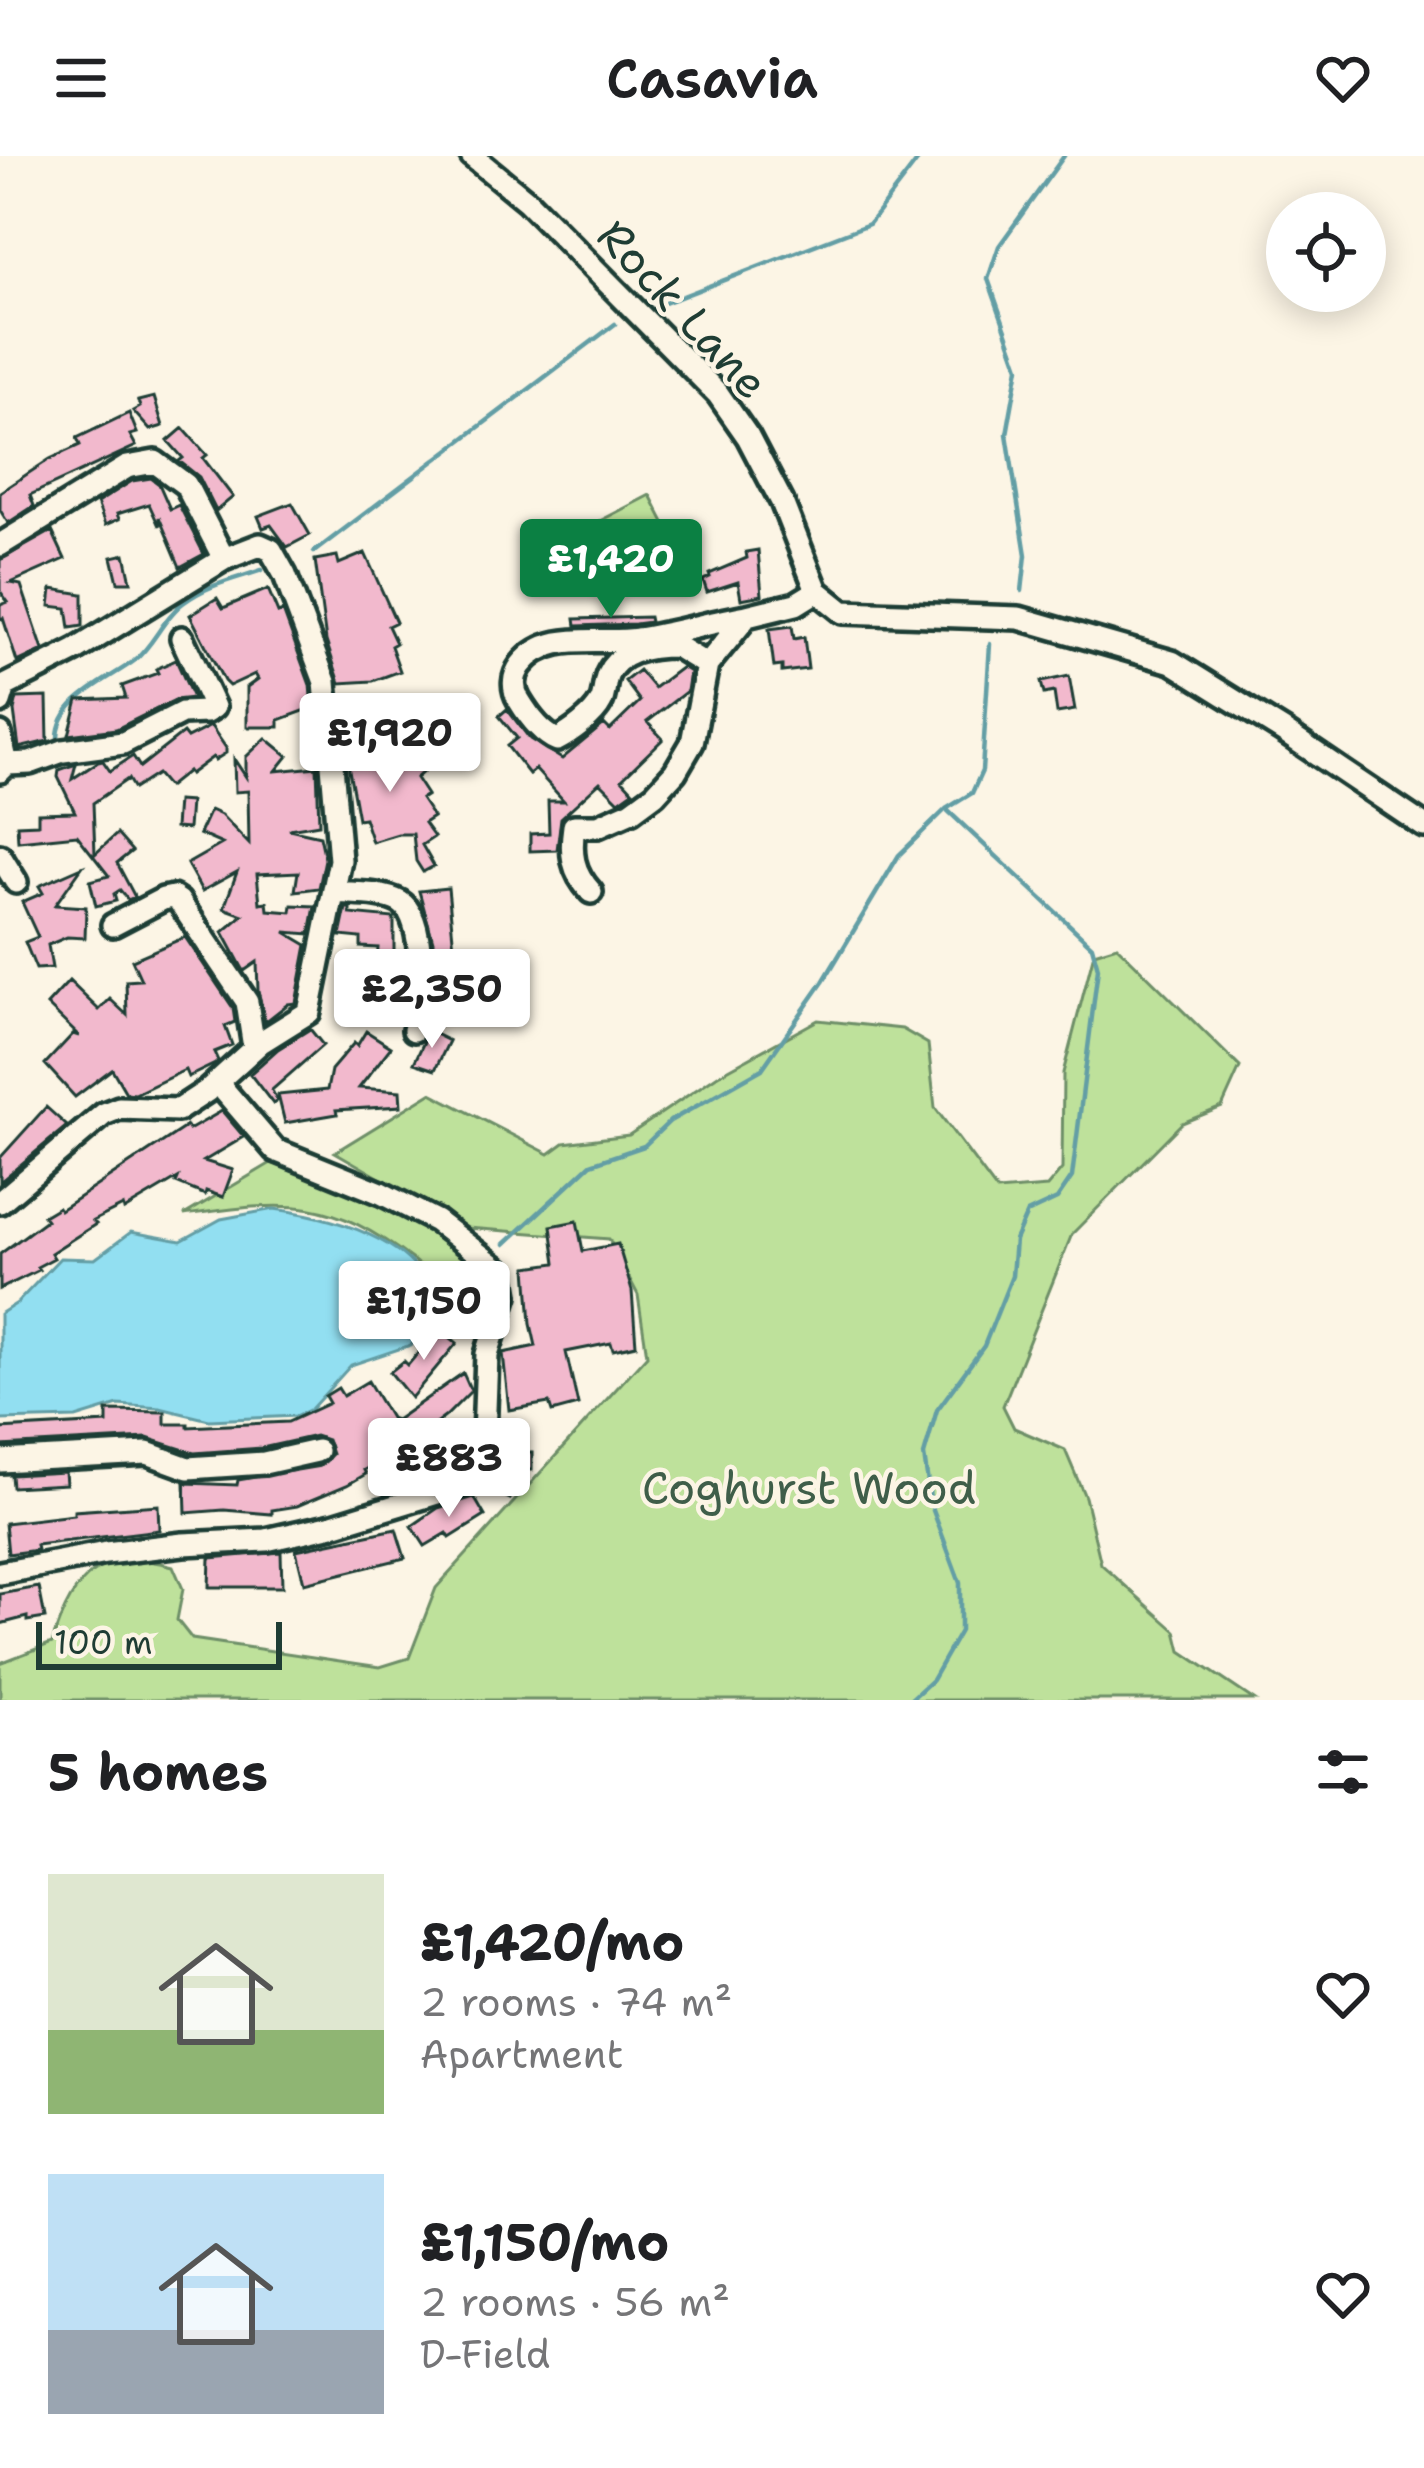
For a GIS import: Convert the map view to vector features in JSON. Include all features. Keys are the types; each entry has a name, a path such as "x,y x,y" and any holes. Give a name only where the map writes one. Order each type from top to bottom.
{"street":[{"name":"Rock Lane","path":"472,156 527,201 718,394 748,437 782,502 817,591"},
{"path":"0,545 127,466 155,462 186,485 224,559"},
{"path":"0,1202 104,1114 119,1108 178,1109 218,1082 254,1048 309,1012 334,892 339,836 325,682 285,575 271,550 260,545 224,559 76,650 2,685"},
{"path":"707,665 676,646 623,656 605,680 601,703 557,740 546,735 516,696 513,683 527,658 557,643 642,639 796,604 817,591 843,612 1019,618 1172,662 1424,826"},
{"path":"591,892 576,875 571,849 574,826 598,826 632,811 675,772 692,743 707,665 747,616"},
{"path":"0,734 4,768 63,751 123,743 182,712 206,712 214,707 182,638"},
{"path":"0,856 16,882"},
{"path":"334,892 396,899 407,907 418,943 422,991 414,1030"},
{"path":"112,925 164,899 179,901 247,1002 254,1048"},
{"path":"0,1574 17,1567 184,1544 288,1535 473,1482 483,1466 488,1354 506,1295 502,1272 436,1222 381,1193 274,1150 218,1082"},
{"path":"0,1461 132,1452 188,1468 264,1463 317,1451"}],"green space":[{"path":"650,495 669,532 593,572 573,535"},
{"name":"Coghurst Wood","path":"1117,946 1240,1067 1222,1107 1182,1123 1072,1234 1003,1406 1014,1428 1065,1450 1085,1497 1101,1564 1176,1631 1181,1651 1254,1700 0,1700 0,1663 52,1643 80,1584 93,1572 127,1560 173,1566 183,1589 177,1620 192,1639 380,1667 409,1658 436,1588 647,1355 638,1295 609,1239 467,1228 335,1152 431,1093 549,1154 564,1143 629,1135 718,1075 818,1020 902,1029 928,1044 935,1108 997,1191 1047,1187 1062,1169 1063,1073 1094,953"},
{"path":"271,1163 400,1200 479,1262 449,1303 414,1261 383,1239 330,1214 279,1206 184,1215"}],"water":[{"path":"274,1209 353,1228 402,1255 421,1273 432,1296 435,1323 411,1345 351,1365 311,1409 297,1416 209,1420 160,1408 118,1405 76,1418 0,1420 0,1314 60,1258 95,1259 131,1232 181,1241 221,1219"}],"building":[{"path":"154,397 163,426 150,430 133,411 140,407 138,401"},
{"path":"129,413 137,433 130,435 136,446 30,495 34,506 8,523 0,510 0,492 80,445 77,438"},
{"path":"183,428 233,497 216,511 199,477 179,461 183,458 168,441"},
{"path":"151,478 159,484 170,509 179,505 204,554 180,567 149,504 117,514 119,519 105,525 97,503 132,481"},
{"path":"292,503 310,535 287,547 271,525 263,528 258,516"},
{"path":"52,531 65,559 11,583 21,585 43,650 17,662 0,619 0,605 8,602 0,591 0,560"},
{"path":"758,550 762,595 741,599 738,582 707,592 703,580 709,574"},
{"path":"365,553 396,622 388,626 400,671 373,681 340,683 326,641 315,560 337,556 339,564"},
{"path":"125,554 131,582 118,582 112,557"},
{"path":"52,589 83,594 83,626 70,628 67,608 50,606"},
{"path":"268,589 278,613 283,611 310,685 312,708 279,720 279,727 247,727 247,687 258,679 255,674 229,686 190,615 217,598 223,608"},
{"path":"649,617 650,622 635,624 576,626 575,619"},
{"path":"792,626 794,639 804,637 808,669 782,672 782,666 774,667 769,629"},
{"path":"176,660 193,698 175,700 116,729 69,735 78,700 126,698 122,686 158,673 156,669"},
{"path":"682,667 690,672 687,691 647,722 663,739 622,779 633,791 619,801 600,782 561,818 557,850 530,851 530,834 549,833 548,801 564,801 535,769 529,774 507,746 517,738 499,716 507,709 530,739 562,759 604,724 610,730 640,701 625,681 639,670 654,688"},
{"path":"1069,676 1075,710 1057,713 1054,692 1044,694 1041,682"},
{"path":"47,697 48,741 19,748 17,698"},
{"path":"211,726 226,753 188,771 168,787 157,774 134,789 128,779 93,803 95,854 117,834 132,851 117,863 135,897 128,900 120,890 114,894 116,901 96,906 90,881 109,876 77,835 18,841 17,825 38,824 38,813 75,812 59,770 76,764 72,779 98,762 103,761 110,771 133,756 140,767 183,733 187,738"},
{"path":"266,738 288,756 276,771 317,767 319,824 289,829 320,836 325,859 319,888 295,891 298,872 257,874 260,903 267,902 268,910 291,912 292,905 315,906 310,934 285,932 307,945 296,1003 265,1022 257,962 244,971 223,932 243,915 224,908 237,872 202,891 187,864 222,844 199,834 210,810 249,844 248,791 235,792 234,759 246,777 246,757"},
{"path":"348,738 375,738 375,761 409,746 423,772 416,778 427,795 421,799 433,817 424,823 434,837 422,845 434,866 423,872 416,861 413,834 372,842 364,818 358,819"},
{"path":"177,801 190,802 188,829 175,828"},
{"path":"82,867 55,905 86,907 85,938 67,937 48,945 52,968 36,969 25,942 38,937 22,902 43,893 39,886"},
{"path":"448,888 463,992 452,993 451,1021 432,1020 433,941 419,891"},
{"path":"346,908 350,914 394,918 394,960 405,963 402,1017 374,1016 378,948 361,947 361,938 340,936"},
{"path":"185,937 233,1008 235,1022 225,1026 232,1045 214,1052 215,1064 188,1077 185,1070 135,1094 126,1093 112,1069 75,1097 45,1064 73,1034 79,1036 47,1005 69,981 99,1010 110,999 127,1015 126,981 141,980 132,960"},
{"path":"310,1029 323,1045 272,1090 277,1101 273,1104 250,1074"},
{"path":"366,1031 391,1047 359,1088 400,1091 401,1106 336,1110 337,1114 285,1123 278,1095 327,1090 331,1070"},
{"path":"429,1031 449,1041 435,1070 414,1063"},
{"path":"46,1107 67,1126 0,1182 0,1158"},
{"path":"222,1111 244,1137 204,1161 233,1170 223,1197 176,1183 178,1178 124,1210 123,1206 93,1221 96,1224 51,1253 54,1258 39,1270 0,1289 0,1254 46,1220 43,1216 60,1210 187,1126 189,1130"},
{"path":"577,1221 583,1251 618,1244 632,1291 636,1345 613,1350 611,1343 566,1352 578,1405 552,1412 549,1403 509,1410 503,1353 536,1346 527,1267 556,1263 551,1226"},
{"path":"439,1328 457,1343 411,1398 390,1372 404,1361 408,1365"},
{"path":"463,1373 471,1391 405,1447 347,1485 297,1506 272,1510 272,1514 186,1513 185,1483 237,1485 238,1480 320,1466 332,1454 327,1440 315,1436 262,1448 194,1453 147,1438 0,1446 0,1429 107,1423 107,1411 165,1412 165,1424 188,1427 288,1422 329,1403 325,1396 338,1388 343,1396 368,1381 390,1418 396,1420"},
{"path":"502,1452 532,1453 532,1470 523,1470 510,1499 496,1492"},
{"path":"65,1472 66,1484 12,1487 11,1475"},
{"path":"474,1497 485,1516 450,1538 447,1533 425,1546 412,1526 438,1508"},
{"path":"158,1505 159,1530 36,1545 37,1550 8,1554 5,1523 74,1515 74,1511"},
{"path":"396,1529 405,1558 304,1583 296,1550"},
{"path":"281,1552 282,1587 209,1587 210,1558"},
{"path":"39,1587 45,1618 0,1624 0,1594"}],"waterway":[{"path":"657,306 869,224 921,156"},
{"path":"1022,591 1026,555 1007,434 1019,367 988,279 999,246 1064,156"},
{"path":"314,552 615,324"},
{"path":"58,739 60,725 75,702 134,661 183,603 211,587 262,570"},
{"path":"505,1244 591,1164 644,1146 670,1121 762,1069 823,982 899,855 946,809 972,793 982,771 990,644"},
{"path":"910,1700 932,1680 960,1631 960,1583 931,1505 924,1455 937,1410 984,1346 1012,1276 1015,1240 1027,1213 1057,1199 1072,1177 1098,968 1092,946 946,809"}]}
